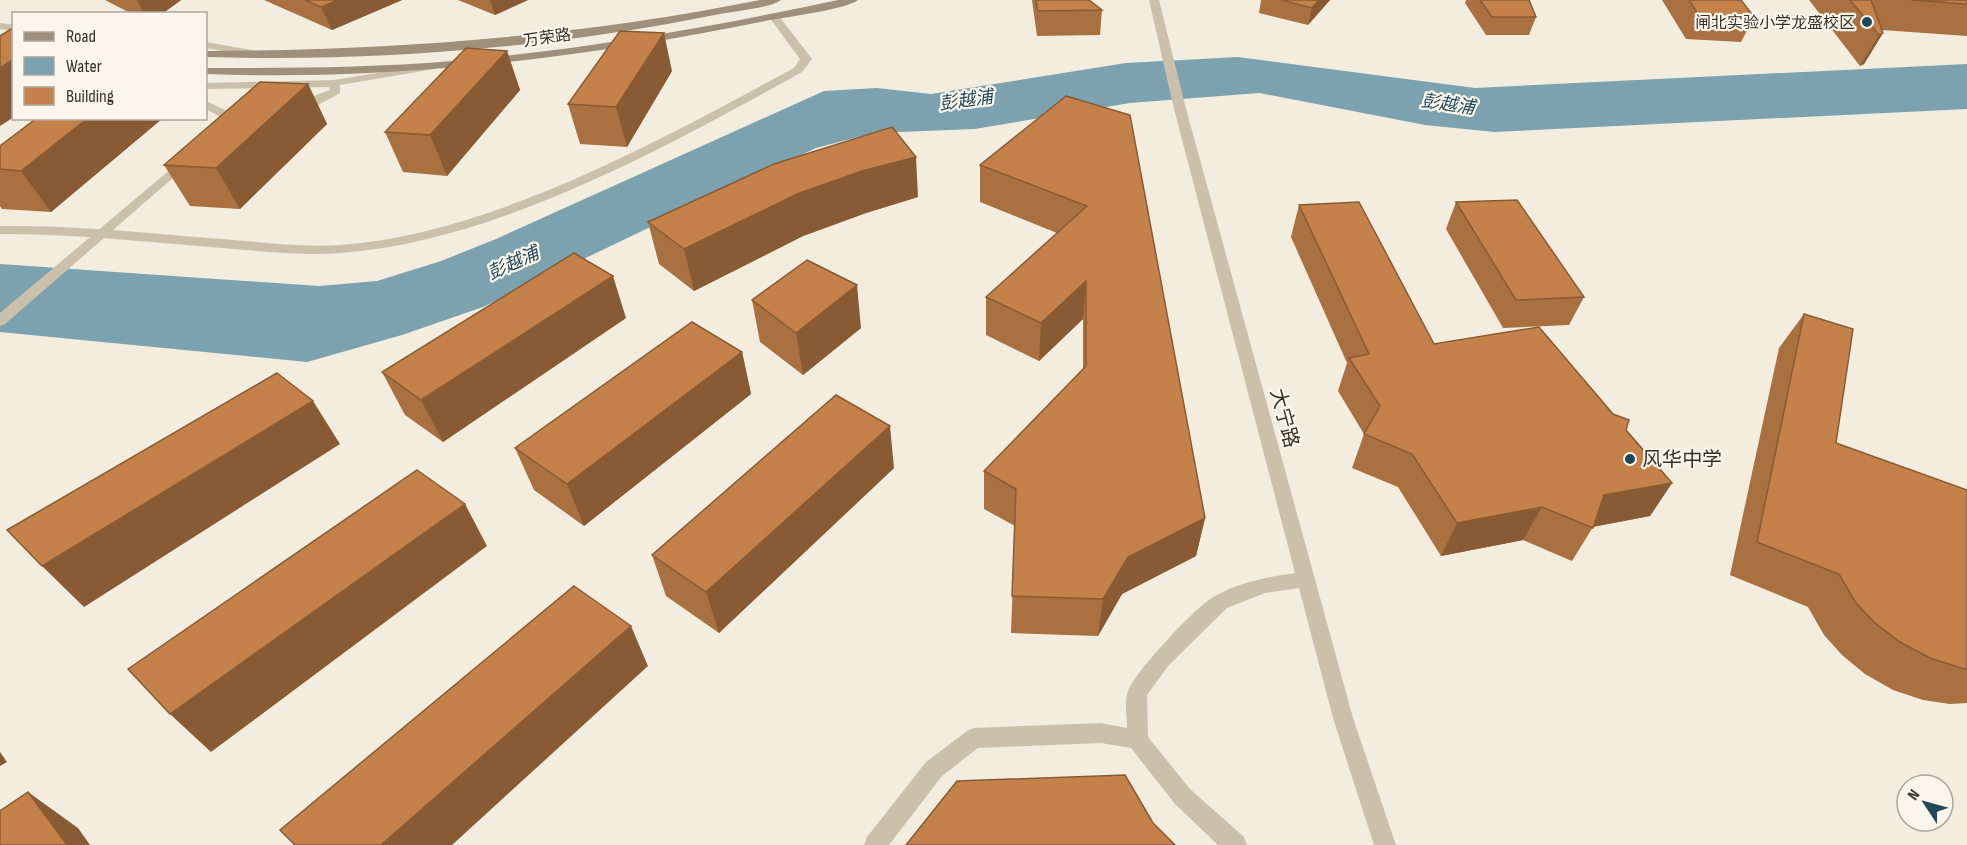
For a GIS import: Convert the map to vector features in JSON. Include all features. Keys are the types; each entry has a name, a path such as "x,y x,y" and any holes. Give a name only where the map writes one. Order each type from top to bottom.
{"main road":[{"name":"万荣路","path":"207,54 257,55 395,50 537,38 644,24 776,0"},
{"name":"万荣路","path":"207,71 438,66 537,56 652,39 853,0"}],"street":[{"name":"大宁路","path":"1154,0 1179,105 1343,718 1385,845"},
{"path":"0,230 48,229 103,232 282,248 339,249 402,241 482,221 552,193 688,128 798,70 806,59 774,17"},
{"path":"207,45 257,55"},
{"path":"207,88 334,83 438,66"},
{"path":"281,112 314,102 336,91 334,83"},
{"path":"207,106 234,121"},
{"path":"0,321 199,149"},
{"path":"1236,845 1218,832 1163,777 1137,740 1137,693 1161,660 1220,602 1263,585 1306,579"},
{"path":"875,845 934,768 974,738 1101,733 1137,740"}],"water":[{"name":"彭越浦","path":"1238,57 1475,88 1967,64 1967,109 1494,132 1425,125 1259,93 1130,103 975,129 873,133 816,148 483,307 402,335 307,362 0,332 0,264 319,286 377,281 441,261 496,239 824,91 877,88 931,94 1126,63"}],"building":[{"path":"305,0 338,0 321,7"},
{"path":"1036,0 1089,0 1102,10 1038,11"},
{"path":"1281,0 1319,0 1312,8"},
{"path":"1480,0 1529,0 1536,17 1492,17"},
{"path":"1689,0 1741,0 1754,17 1698,14"},
{"path":"1850,0 1871,0 1883,33 1879,35"},
{"path":"1911,0 1967,0 1967,4"},
{"path":"12,28 12,60 0,68 0,36"},
{"path":"620,31 664,33 616,107 568,104"},
{"path":"466,48 507,51 430,135 385,132"},
{"path":"260,82 308,84 216,168 164,165"},
{"path":"1066,96 1130,115 1205,518 1128,557 1103,599 1012,596 1016,489 984,471 1086,366 1086,281 1041,323 986,297 1087,206 980,165"},
{"path":"34,120 85,120 21,171 0,169 0,146"},
{"path":"892,127 916,157 862,171 797,194 684,249 648,222 774,164"},
{"path":"1517,200 1584,297 1516,300 1456,202"},
{"path":"1359,202 1434,344 1539,327 1613,414 1629,420 1626,430 1672,483 1604,495 1593,528 1542,507 1457,523 1412,454 1364,434 1380,406 1349,358 1369,354 1299,205"},
{"path":"574,253 613,276 421,400 382,372"},
{"path":"807,260 857,285 796,333 752,300"},
{"path":"1804,314 1853,329 1836,443 1967,490 1967,669 1930,658 1900,642 1875,623 1856,603 1839,574 1757,542"},
{"path":"692,322 742,352 567,484 515,448"},
{"path":"277,373 313,401 42,566 7,530"},
{"path":"836,395 890,426 706,592 652,555"},
{"path":"417,470 465,504 170,714 128,669"},
{"path":"574,586 631,626 381,845 295,845 280,830"},
{"path":"1125,775 1153,823 1175,845 906,845 957,781"},
{"path":"28,792 67,845 0,845 0,811"}],"place":[{"name":"闸北实验小学龙盛校区","path":"1867,22"},
{"name":"风华中学","path":"1630,459"}]}
